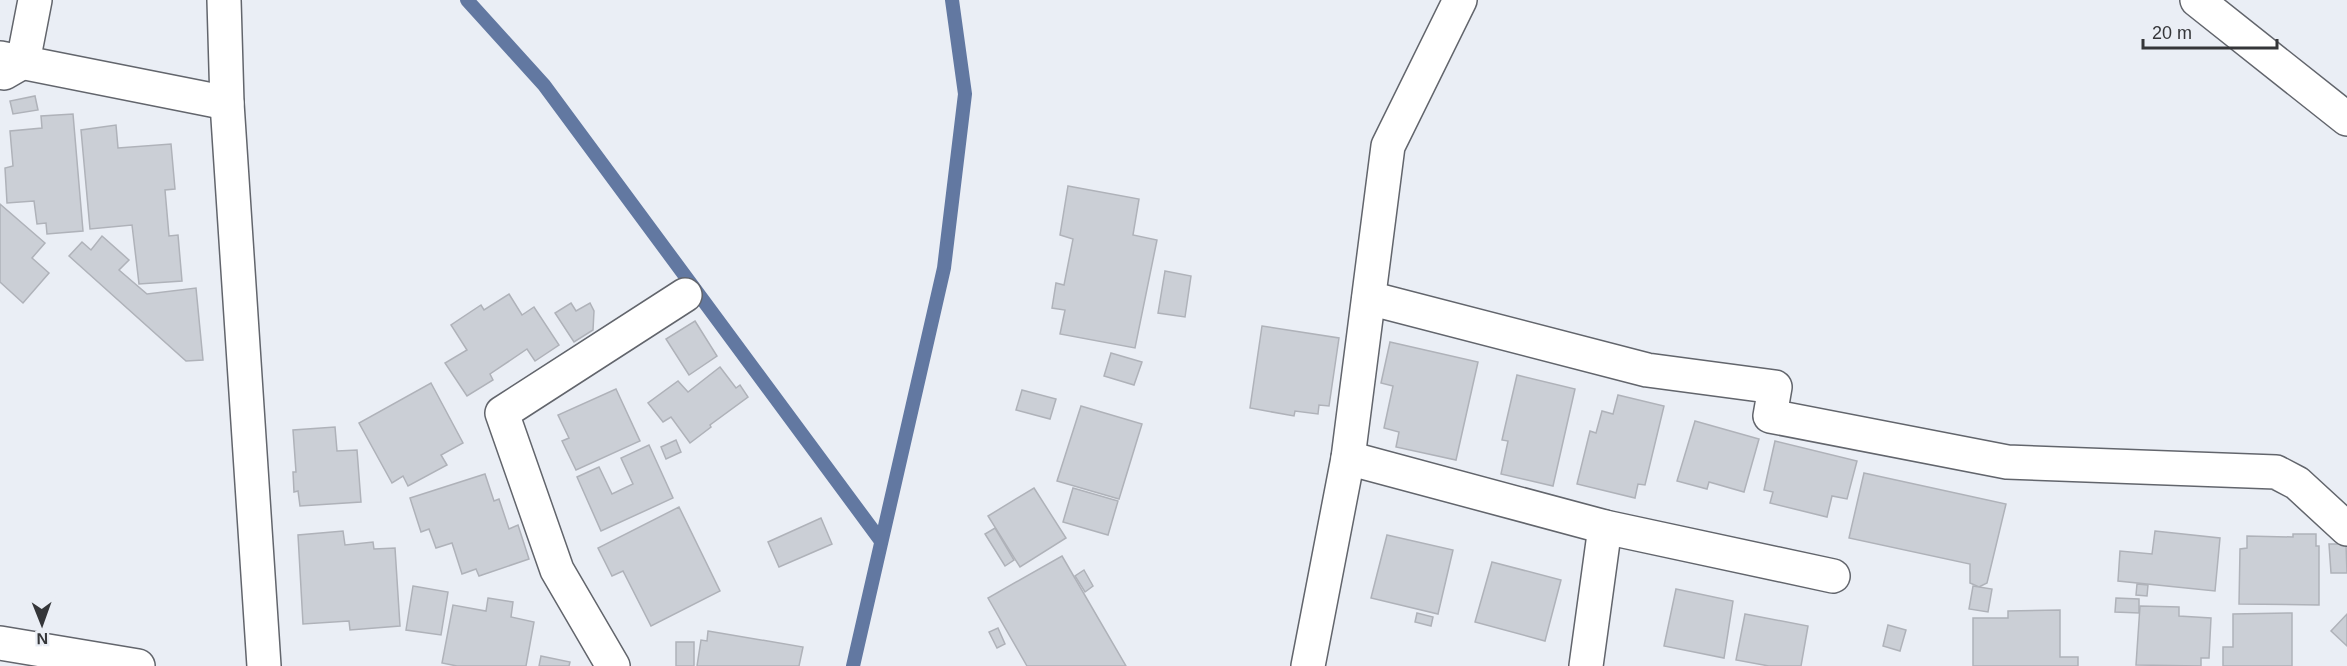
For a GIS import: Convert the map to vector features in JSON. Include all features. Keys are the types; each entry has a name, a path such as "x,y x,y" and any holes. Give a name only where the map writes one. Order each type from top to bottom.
{"street":[{"path":"35,0 8,65 227,104"},
{"path":"224,0 227,104 264,666"},
{"path":"1308,666 1348,459 1388,146 1460,0"},
{"path":"2197,0 2347,119"},
{"path":"613,666 557,570 502,413 685,295"},
{"path":"1369,298 1647,370 1774,387 1770,416 1996,460 2276,472 2297,483 2347,530"},
{"path":"1348,459 1605,527 1833,576"},
{"path":"1586,666 1605,527"},
{"path":"0,643 138,666"}],"building":[{"path":"35,96 38,110 13,114 10,101"},
{"path":"73,114 83,231 47,234 46,223 37,224 34,201 7,203 5,168 13,166 10,131 42,128 41,116"},
{"path":"116,125 118,148 171,144 175,189 165,190 169,236 178,235 182,281 139,284 132,225 90,229 81,130"},
{"path":"1068,186 1139,199 1133,235 1157,240 1135,348 1060,334 1065,310 1052,308 1056,283 1064,285 1073,239 1060,235"},
{"path":"0,204 45,243 32,258 49,273 23,303 0,282"},
{"path":"102,236 129,260 119,270 147,294 196,288 203,360 186,361 69,256 82,242 91,250"},
{"path":"1165,271 1191,276 1185,317 1158,313"},
{"path":"509,294 522,315 534,307 559,345 535,361 527,349 490,374 493,380 467,396 445,363 467,350 451,325 481,305 484,310"},
{"path":"571,303 576,311 590,303 594,311 593,330 574,342 555,313"},
{"path":"695,321 717,356 689,375 666,339"},
{"path":"1262,326 1339,338 1329,406 1319,405 1318,414 1295,411 1294,416 1250,408"},
{"path":"1390,342 1478,362 1456,460 1396,447 1399,432 1384,428 1393,386 1381,383"},
{"path":"1111,353 1142,362 1134,385 1104,376"},
{"path":"720,367 736,388 740,385 748,397 690,443 671,417 663,422 648,403 678,381 688,392"},
{"path":"1517,375 1575,389 1553,486 1501,474 1508,441 1502,440"},
{"path":"431,383 463,443 441,455 447,465 408,486 403,476 392,483 359,423"},
{"path":"616,389 640,441 576,470 562,441 569,438 558,415"},
{"path":"1022,390 1056,399 1050,419 1016,410"},
{"path":"1618,395 1664,406 1645,485 1638,484 1635,498 1577,484 1590,431 1596,433 1602,411 1613,414"},
{"path":"1081,406 1142,424 1119,499 1057,481"},
{"path":"1695,421 1759,439 1744,492 1709,482 1707,489 1677,481"},
{"path":"335,427 337,451 357,450 361,502 300,506 298,491 294,492 293,472 296,472 293,430"},
{"path":"676,440 681,452 666,459 661,447"},
{"path":"1775,441 1857,461 1847,499 1832,496 1827,517 1770,503 1773,492 1764,490"},
{"path":"649,445 673,498 601,531 577,477 599,467 612,494 633,484 621,458"},
{"path":"1864,473 2006,504 1987,583 1979,587 1970,583 1970,564 1849,538"},
{"path":"485,474 494,501 499,499 509,529 518,525 529,559 479,576 476,569 462,574 452,543 436,548 429,529 421,532 410,498"},
{"path":"1034,488 1066,538 1020,567 988,516"},
{"path":"1073,488 1118,501 1108,535 1063,522"},
{"path":"679,507 720,591 651,626 623,571 612,576 598,548"},
{"path":"821,518 832,544 779,567 768,542"},
{"path":"995,528 1014,560 1005,566 985,534"},
{"path":"343,531 345,545 373,542 374,549 395,548 400,626 350,630 349,621 303,624 298,535"},
{"path":"2155,531 2220,538 2215,591 2118,581 2120,551 2152,554"},
{"path":"2293,534 2316,534 2316,546 2319,546 2319,605 2239,604 2240,549 2247,548 2247,536 2293,537"},
{"path":"1387,535 1453,550 1438,614 1371,598"},
{"path":"2329,544 2346,544 2347,573 2331,573"},
{"path":"1062,556 1126,666 1027,666 988,598"},
{"path":"1492,562 1561,580 1545,641 1475,622"},
{"path":"1084,570 1093,586 1085,592 1075,576"},
{"path":"2137,584 2148,585 2147,596 2136,595"},
{"path":"413,586 448,592 441,635 406,630"},
{"path":"1973,586 1992,589 1988,612 1969,609"},
{"path":"1676,589 1733,601 1724,658 1664,646"},
{"path":"488,598 513,602 511,617 534,622 526,666 457,666 442,663 453,605 486,611"},
{"path":"2116,598 2139,599 2139,613 2115,612"},
{"path":"2140,606 2179,607 2179,616 2211,618 2209,658 2201,658 2201,666 2136,665"},
{"path":"2060,610 2060,657 2078,657 2078,666 1973,666 1973,618 2008,618 2008,611"},
{"path":"1417,613 1433,617 1431,626 1415,622"},
{"path":"2292,613 2292,666 2223,666 2223,647 2233,647 2233,614"},
{"path":"1745,614 1808,626 1801,666 1769,666 1736,660"},
{"path":"2347,614 2347,646 2331,631"},
{"path":"1888,625 1906,630 1900,651 1883,646"},
{"path":"998,628 1005,644 997,648 989,632"},
{"path":"708,631 803,647 799,666 697,666 701,640 707,641"},
{"path":"676,642 694,642 694,666 676,666"},
{"path":"541,656 570,662 569,666 539,666"}],"waterway":[{"path":"467,0 544,85 881,541"},
{"path":"853,666 944,268 965,94 952,0"}]}
